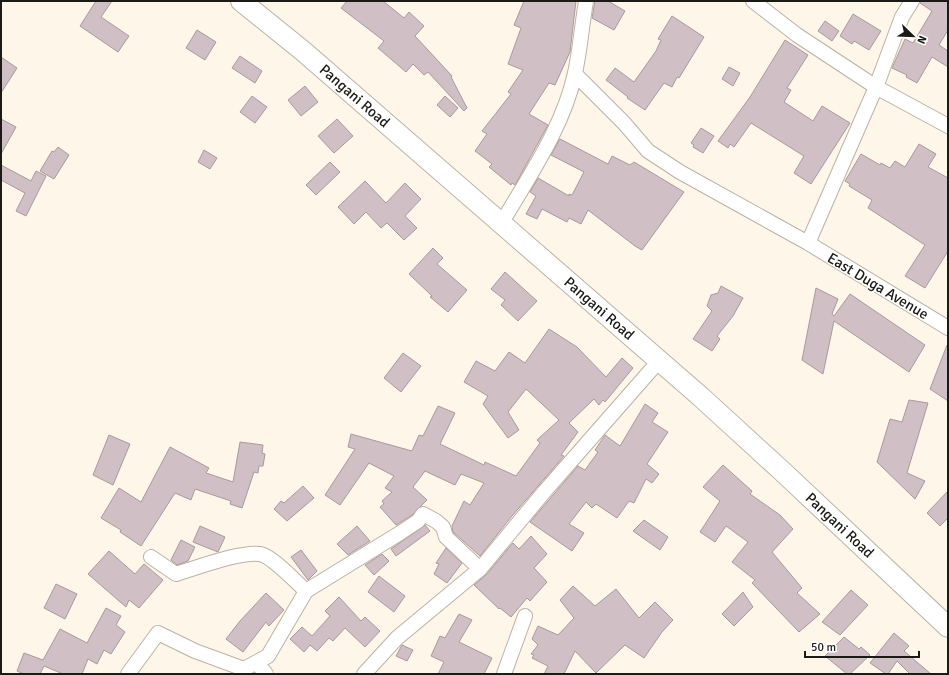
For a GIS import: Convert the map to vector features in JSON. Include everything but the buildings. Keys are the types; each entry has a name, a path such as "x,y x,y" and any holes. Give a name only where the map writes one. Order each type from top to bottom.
{"main road":[{"name":"Pangani Road","path":"241,1 303,51 614,321 658,362 701,397 948,627"}],"street":[{"path":"501,224 542,154 561,115 575,74 586,1"},
{"path":"753,1 797,35 876,86 948,126"},
{"path":"808,243 876,86 902,17 912,1"},
{"name":"East Duga Avenue","path":"575,74 624,123 648,151 680,172 808,243 948,328"},
{"path":"364,674 397,638 480,569 544,492 658,362"},
{"path":"128,674 158,633 228,665 244,669 256,663 268,656 306,591 400,533 418,521 423,514 436,521 443,527 446,537 480,569"},
{"path":"151,557 176,574 240,556 261,554 273,562 306,591"},
{"path":"504,674 524,616"},
{"path":"256,663 266,674"}]}
